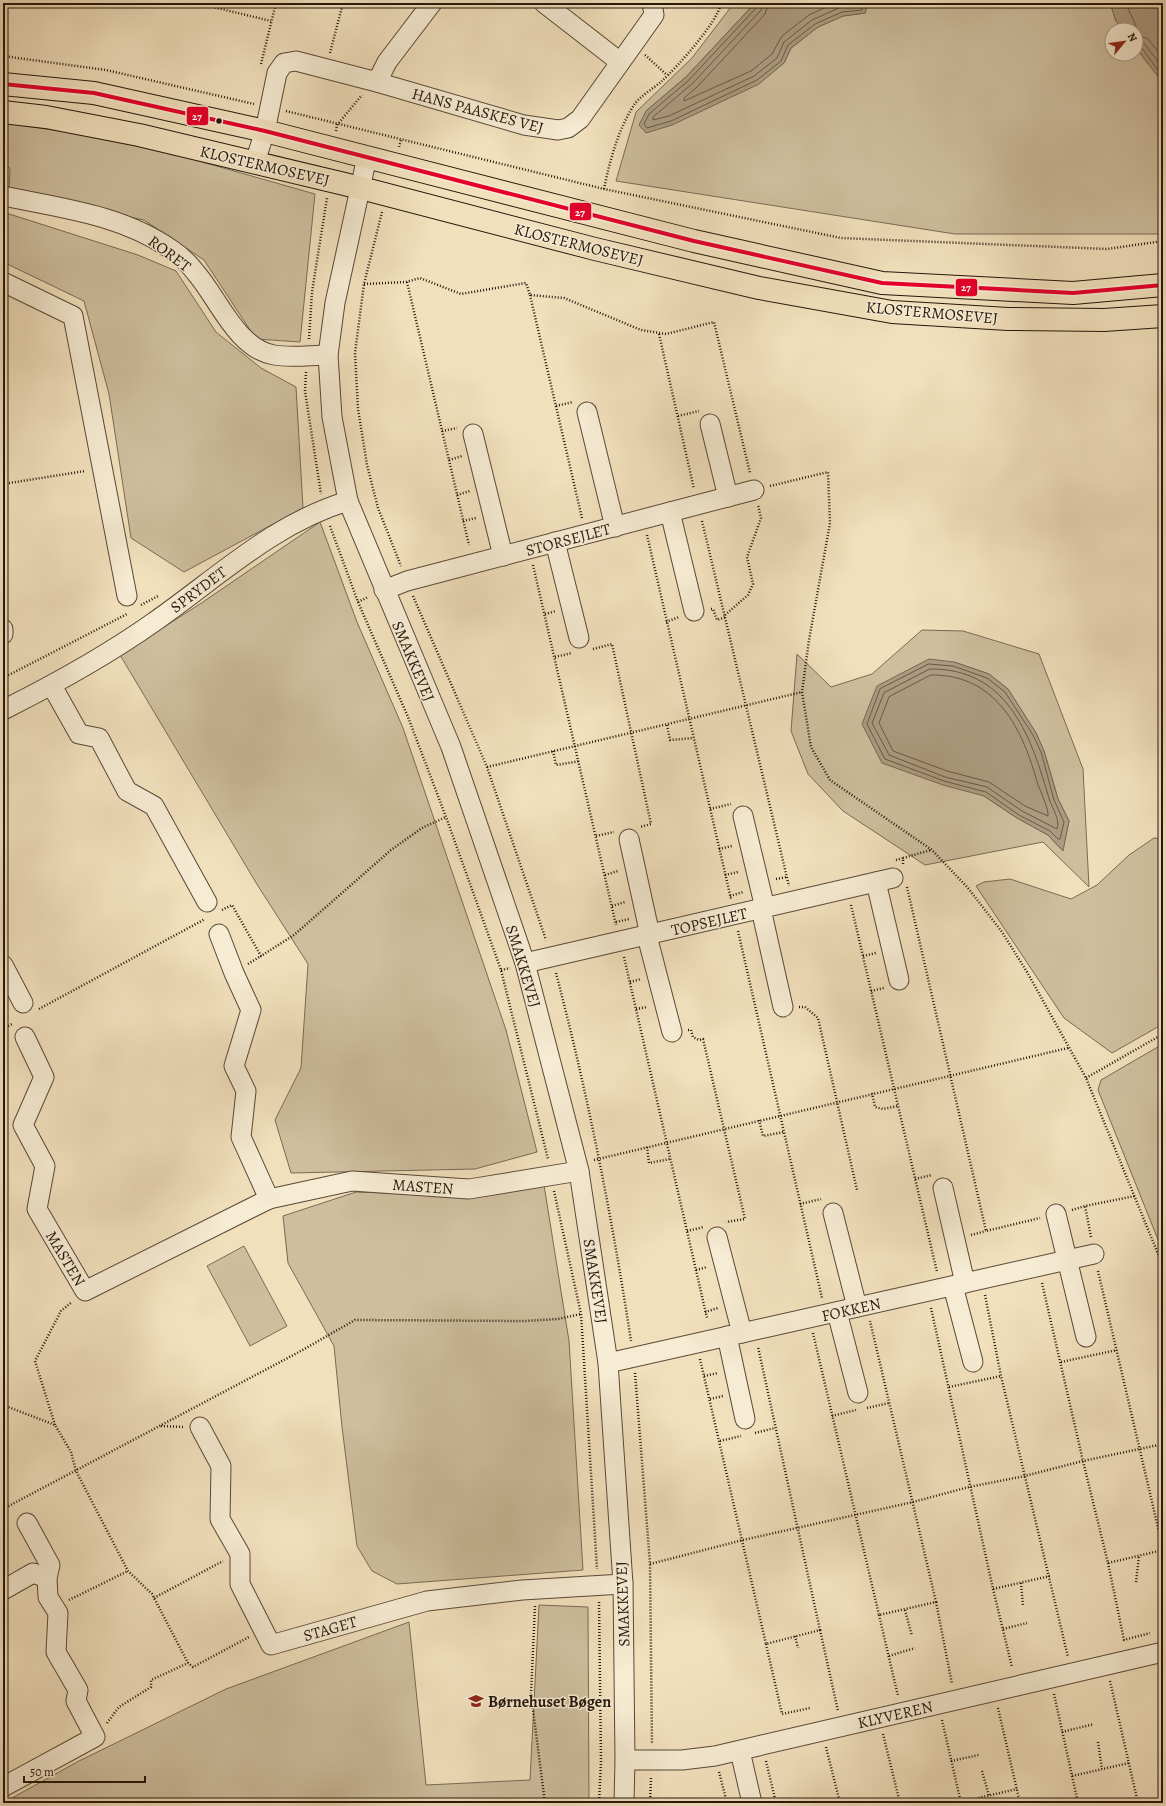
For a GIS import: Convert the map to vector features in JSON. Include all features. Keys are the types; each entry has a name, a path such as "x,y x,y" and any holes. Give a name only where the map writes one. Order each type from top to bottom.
{"main road":[{"name":"KLOSTERMOSEVEJ","path":"3,84 94,93 265,131 694,241 882,283 1073,293 1163,286"},
{"name":"KLOSTERMOSEVEJ","path":"3,112 46,117 132,134 329,180 595,249 759,288 892,312 1008,319 1104,320 1163,316"}],"street":[{"path":"375,82 387,62 432,3"},
{"path":"544,3 620,62"},
{"name":"HANS PAASKES VEJ","path":"255,162 271,107 277,73 284,63 296,61 524,125 558,130 568,128 580,119 654,15 652,3"},
{"name":"SMAKKEVEJ","path":"367,157 335,303 328,356 332,417 348,501 451,747 525,964 579,1171 608,1363 623,1584 624,1803"},
{"name":"RORET","path":"3,196 93,214 142,232 173,250 197,273 235,328 252,345 273,355 328,356"},
{"path":"3,282 73,316 102,469 131,605"},
{"path":"587,412 615,527"},
{"path":"710,424 728,497"},
{"path":"473,434 503,556"},
{"name":"STORSEJLET","path":"384,590 407,581 754,490"},
{"name":"SPRYDET","path":"3,710 52,686 95,661 155,621 209,580 287,526 323,509 348,501"},
{"path":"670,512 694,611"},
{"path":"555,542 582,647"},
{"path":"3,629 3,634"},
{"path":"52,686 79,734 99,738 127,791 154,806 213,910"},
{"path":"743,816 783,1007"},
{"path":"634,833 649,936 672,1032"},
{"path":"891,877 899,980"},
{"name":"TOPSEJLET","path":"525,964 848,889 891,877"},
{"path":"218,934 251,1010 234,1066 246,1091 241,1137 269,1199"},
{"path":"3,965 29,1007"},
{"name":"MASTEN","path":"20,1030 44,1077 23,1125 45,1166 37,1209 85,1291 269,1199 352,1181 469,1190 579,1171"},
{"path":"943,1188 954,1286 973,1362"},
{"path":"833,1213 862,1306"},
{"path":"1056,1214 1086,1338"},
{"path":"720,1230 741,1333 745,1419"},
{"name":"FOKKEN","path":"608,1363 1094,1254"},
{"path":"837,1312 858,1393"},
{"name":"STAGET","path":"200,1427 221,1466 220,1519 240,1554 240,1584 271,1645 427,1601 536,1589 623,1584"},
{"path":"3,1787 95,1737 76,1701 78,1690 56,1652 58,1613 48,1597 47,1578 50,1565 27,1523"},
{"path":"3,1590 33,1573 47,1578"},
{"name":"KLYVEREN","path":"625,1760 682,1760 715,1756 1163,1652"},
{"path":"740,1750 752,1803"}],"path":[{"path":"213,3 212,7 271,21"},
{"path":"260,66 276,3"},
{"path":"325,69 343,3"},
{"path":"604,189 615,144 635,104 667,76 706,31 720,8 721,3"},
{"path":"633,44 667,76"},
{"path":"3,56 106,70 251,104 271,107 604,189 841,238 1107,249 1163,241"},
{"path":"334,148 337,124 375,82"},
{"path":"251,104 253,96"},
{"path":"329,180 312,292 305,391 323,509 358,602 408,717 501,970 552,1175 556,1206 581,1314 598,1586 601,1761 599,1803"},
{"path":"364,284 407,282 420,278 460,294 526,283 530,294 586,534"},
{"path":"407,282 469,545"},
{"path":"530,294 564,298 640,330 659,334 666,334 714,322 761,518 746,557 752,584 748,595 725,615"},
{"path":"659,334 789,887 797,885"},
{"path":"3,484 102,469"},
{"path":"754,490 828,472 830,523 809,640 802,692 811,747 830,780 932,850 968,888 1002,932 1027,972 1086,1078 1163,1266"},
{"path":"530,549 617,927"},
{"path":"3,678 131,605 162,594"},
{"path":"555,657 582,647 612,644 651,824 634,833"},
{"path":"487,766 667,725 802,692"},
{"path":"667,725 670,740 693,738"},
{"path":"553,751 556,765 580,761"},
{"path":"29,1007 213,910 232,906 260,956 294,935 391,850 422,828 446,817"},
{"path":"932,850 903,858 891,877 951,1076 986,1231 1085,1206 1135,1196"},
{"path":"891,877 903,871 903,858"},
{"path":"848,889 898,1106 954,1286 1001,1376 1034,1519 1050,1576 1071,1673"},
{"path":"624,957 707,1318"},
{"path":"783,1007 805,1007 818,1018 857,1190"},
{"path":"3,1029 20,1030"},
{"path":"672,1032 691,1030 693,1037 699,1040 703,1039 745,1219 720,1230"},
{"path":"1086,1078 1163,1034"},
{"path":"600,1158 1068,1048"},
{"path":"872,1094 875,1107 883,1109 898,1106"},
{"path":"759,1120 763,1136 784,1132"},
{"path":"647,1147 649,1162 670,1158"},
{"path":"1085,1206 1094,1254 1163,1549 1108,1563"},
{"path":"1039,1266 1083,1461 1108,1563 1124,1640 1150,1633"},
{"path":"954,1286 949,1388 969,1487 1012,1667"},
{"path":"85,1291 61,1311 35,1361 55,1425 71,1452 76,1471 128,1571 154,1598 188,1663 193,1667 264,1630"},
{"path":"862,1306 936,1602 947,1702 951,1761 961,1803 1017,1789"},
{"path":"3,1509 299,1352 355,1320 525,1321 558,1319 581,1314"},
{"path":"809,1318 898,1696"},
{"path":"741,1333 798,1528 842,1727"},
{"path":"1061,1362 1117,1350"},
{"path":"700,1359 782,1714 810,1708"},
{"path":"949,1388 1001,1376"},
{"path":"3,1405 55,1425"},
{"path":"159,1426 200,1427"},
{"path":"650,1564 743,1540 855,1516 969,1487 1025,1476 1083,1461 1163,1444"},
{"path":"154,1598 240,1554"},
{"path":"1136,1582 1139,1556"},
{"path":"54,1608 128,1571"},
{"path":"993,1589 1050,1576"},
{"path":"1021,1583 1023,1606"},
{"path":"536,1589 532,1694 545,1803"},
{"path":"880,1615 936,1602"},
{"path":"905,1610 912,1636"},
{"path":"1003,1629 1027,1623"},
{"path":"766,1644 820,1630"},
{"path":"795,1636 798,1648"},
{"path":"889,1656 915,1648"},
{"path":"95,1737 119,1707 151,1687 151,1680 188,1663"},
{"path":"1107,1665 1138,1803"},
{"path":"1050,1678 1078,1803"},
{"path":"994,1691 1020,1803"},
{"path":"879,1718 900,1803"},
{"path":"1062,1732 1094,1724"},
{"path":"822,1731 840,1803"},
{"path":"1098,1742 1102,1769"},
{"path":"763,1745 776,1803"},
{"path":"951,1761 979,1755"},
{"path":"715,1756 727,1803"},
{"path":"1072,1776 1129,1763"},
{"path":"982,1771 989,1796"}],"shaded area":[{"path":"730,3 755,3 686,77 646,111 784,63 791,48 818,27 843,16 865,13 868,3 1110,3 1117,22 1104,22 1104,62 1144,62 1144,58 1163,83 1163,234 955,234 616,181 636,112 692,58 731,7"},
{"path":"3,123 125,140 315,194 300,342 256,339 204,260 144,220 9,193 10,168 3,167"},
{"path":"3,212 138,255 176,271 216,332 261,368 296,387 303,508 184,572 131,538 109,394 84,301 3,262"},
{"path":"320,522 357,622 403,728 506,1030 537,1152 475,1169 291,1173 275,1120 301,1068 308,964 258,886 120,655 200,604"},
{"path":"922,630 963,631 1039,654 1083,769 1089,887 1043,842 925,865 843,811 808,774 791,731 797,654 831,687 872,674","holes":["954,662 989,674 1008,689 1036,733 1044,751 1058,799 1069,821 1062,850 1048,835 1017,818 984,796"]},
{"path":"1154,838 1163,839 1163,1024 1112,1053 1064,1018 976,886 984,882 1010,879 1071,899 1097,885 1129,855"},
{"path":"1163,1044 1163,1252 1098,1090 1101,1080"},
{"path":"544,1185 569,1341 583,1570 397,1584 372,1571 357,1546 342,1427 334,1346 288,1263 283,1216 356,1192 474,1196"},
{"path":"244,1246 287,1326 250,1346 207,1266"},
{"path":"539,1605 588,1607 589,1803 3,1803 79,1761 226,1689 409,1622 426,1785 530,1780"}],"water":[{"path":"755,3 868,3 865,13 843,16 818,27 791,48 784,63 759,84 672,125 646,133 639,125 646,111 686,77"},
{"path":"1110,3 1163,4 1163,83 1144,58 1144,22 1116,21"},
{"path":"929,659 954,662 989,674 1008,689 1036,733 1044,751 1058,799 1069,821 1063,851 1048,835 1017,818 984,796 943,785 882,763 862,724 877,686"}],"transit line":[{"name":"27","path":"3,84 94,93 265,131 694,241 882,283 1073,293 1163,285"}],"place":[{"name":"Børnehuset Bøgen","path":"476,1701"}]}
